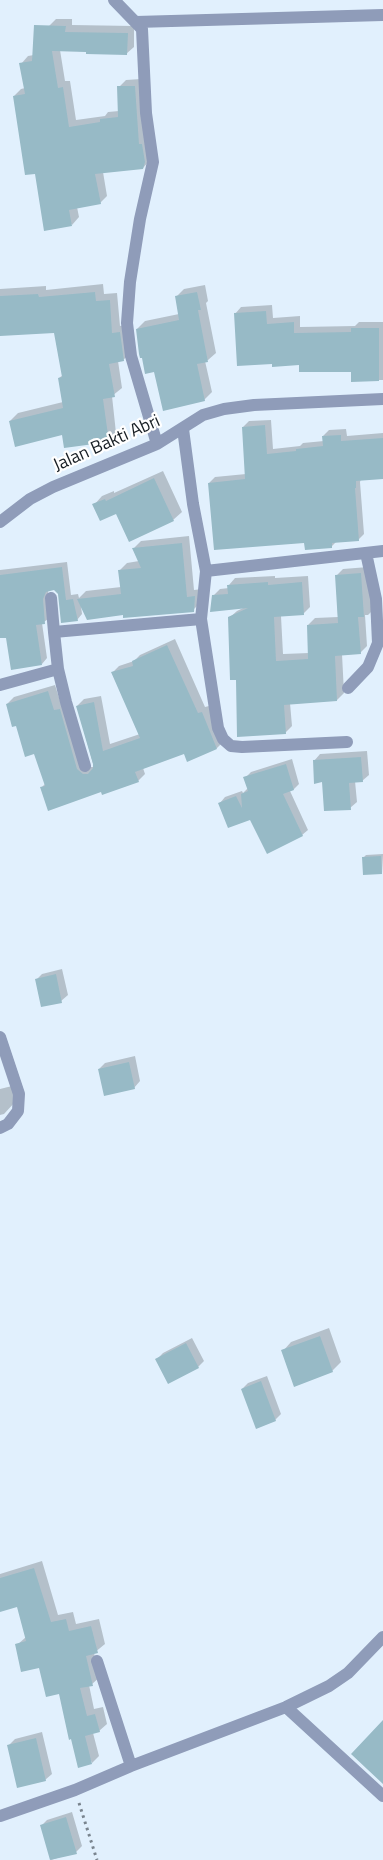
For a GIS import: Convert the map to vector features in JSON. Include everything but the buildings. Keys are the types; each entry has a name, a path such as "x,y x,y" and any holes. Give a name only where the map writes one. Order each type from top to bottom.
{"street":[{"path":"114,0 142,29 146,113 153,162 140,219 130,282 127,323 132,356 157,444"},
{"path":"136,22 383,15"},
{"name":"Jalan Bakti Abri","path":"0,522 30,499 53,487 157,444 203,415 224,409 254,405 383,399"},
{"path":"183,429 192,504 206,571 201,619 218,728 223,739 231,746 242,748 347,742"},
{"path":"206,571 383,551"},
{"path":"348,688 368,668 378,643 376,599 366,553"},
{"path":"51,598 58,669 86,766"},
{"path":"54,632 201,619"},
{"path":"0,685 58,669"},
{"path":"0,1036 19,1094 18,1111 8,1124 0,1128"},
{"path":"0,1816 75,1790 131,1766 286,1707 329,1686 348,1673 383,1637"},
{"path":"97,1661 131,1766"},
{"path":"286,1707 383,1796"}],"path":[{"path":"75,1790 97,1860"}]}
